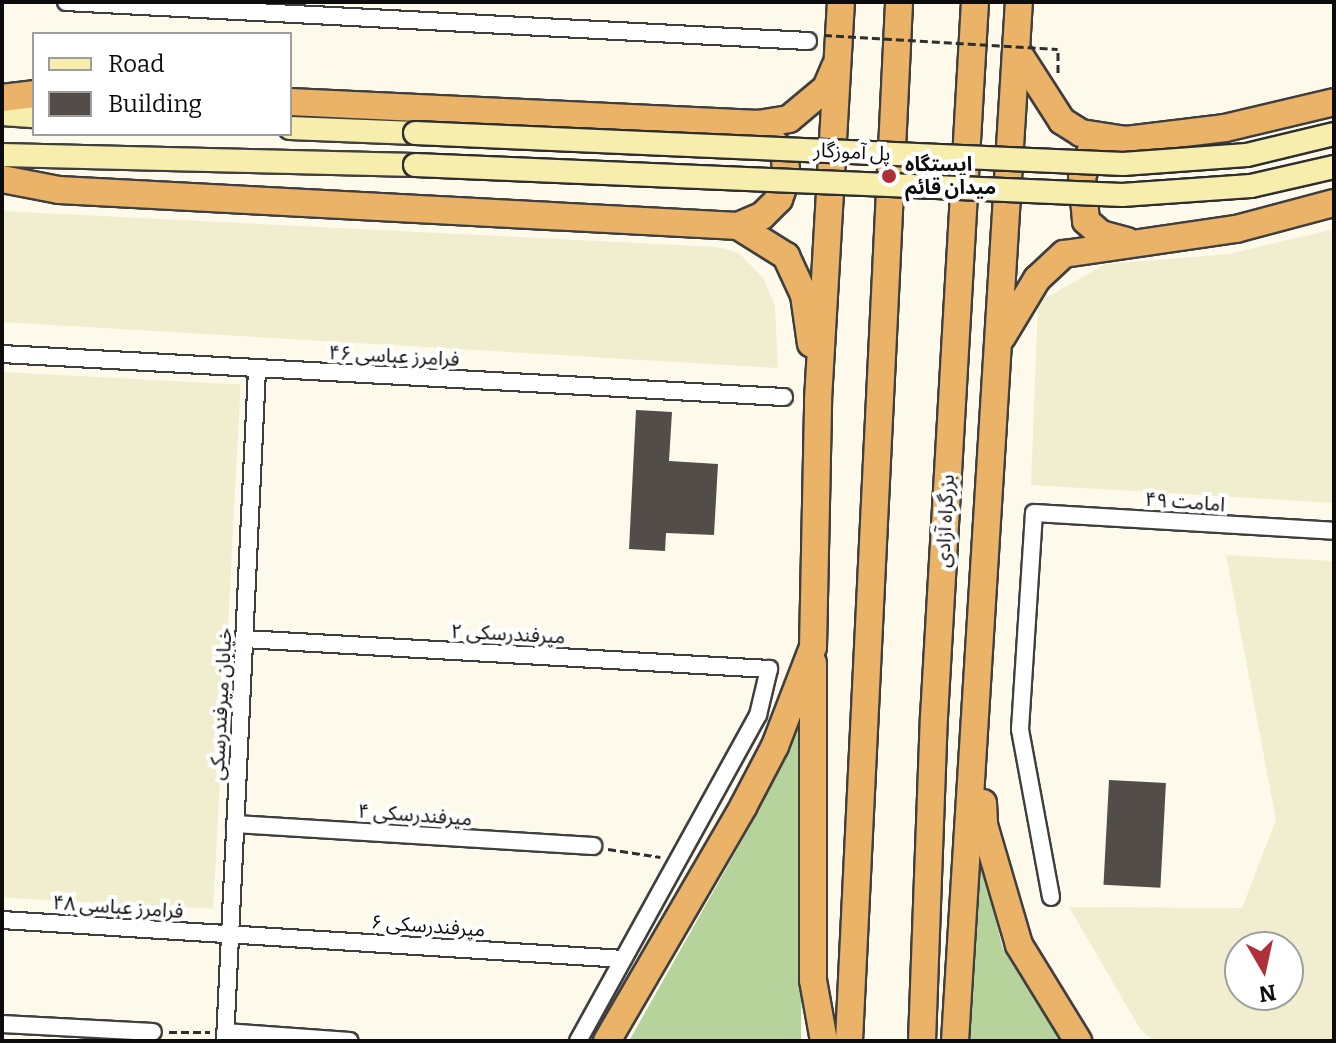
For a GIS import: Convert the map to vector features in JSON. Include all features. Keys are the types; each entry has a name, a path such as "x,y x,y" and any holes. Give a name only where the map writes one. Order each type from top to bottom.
{"highway":[{"path":"824,1041 813,980 813,647 818,400 841,2"},
{"path":"849,1041 899,2"},
{"name":"بزرگراه آزادی","path":"922,1041 934,717 975,2"},
{"path":"955,1041 979,713 1019,2"},
{"path":"1017,51 1062,121 1081,133 1126,140"},
{"path":"292,102 758,124 789,119 810,104 826,88 838,60"},
{"path":"2,98 32,94"},
{"path":"1127,241 1101,234 1086,221 1081,199 1090,153 1107,142 1225,128 1334,102"},
{"path":"2,179 59,190 738,226 762,216 779,199 787,177 784,154 758,124"},
{"path":"1000,340 1037,279 1064,254 1127,241 1236,229 1334,203"},
{"path":"738,226 786,256 804,295 818,400"},
{"path":"607,1041 762,771 813,647"},
{"path":"979,713 984,825 1019,945 1078,1041"}],"main road":[{"path":"2,114 32,116"},
{"name":"پل آموزگار","path":"292,128 1123,164 1247,155 1334,134"},
{"name":"پل آموزگار","path":"2,155 415,165 1122,195 1251,186 1334,167"}],"street":[{"path":"66,2 325,9 808,41"},
{"name":"فرامرز عباسی ۴۶","path":"2,354 784,397"},
{"name":"خیابان میرفندرسکی","path":"225,1036 257,369"},
{"name":"امامت ۴۹","path":"1051,897 1020,729 1034,513 1334,531"},
{"name":"میرفندرسکی ۲","path":"244,639 769,669 758,715 680,860"},
{"name":"میرفندرسکی ۴","path":"235,824 593,846"},
{"path":"578,1041 680,860"},
{"name":"فرامرز عباسی ۴۸","path":"2,920 231,934"},
{"name":"میرفندرسکی ۶","path":"231,934 623,959"},
{"path":"2,1024 153,1032"},
{"path":"225,1036 350,1041"}],"path":[{"path":"824,35 1058,49 1058,85"},
{"path":"593,846 680,860"},
{"path":"153,1032 225,1036"}],"shaded area":[{"path":"2,211 717,247 739,253 763,278 775,306 778,368 2,322"},
{"path":"1334,229 1334,503 1031,485 1038,302 1106,264 1229,254"},
{"path":"2,372 241,385 213,909 2,898"},
{"path":"1226,555 1334,561 1334,1041 1154,1041 1140,1029 1069,907 1242,908 1276,820"}],"green space":[{"path":"804,716 801,1041 629,1041 756,816"},
{"path":"978,851 1003,949 1060,1041 970,1041"}],"building":[{"path":"636,410 672,412 669,461 718,464 714,535 666,533 665,551 629,549"},
{"path":"1109,780 1166,783 1160,888 1104,885"}],"place":[{"name":"ایستگاه میدان قائم","path":"889,176"}]}
